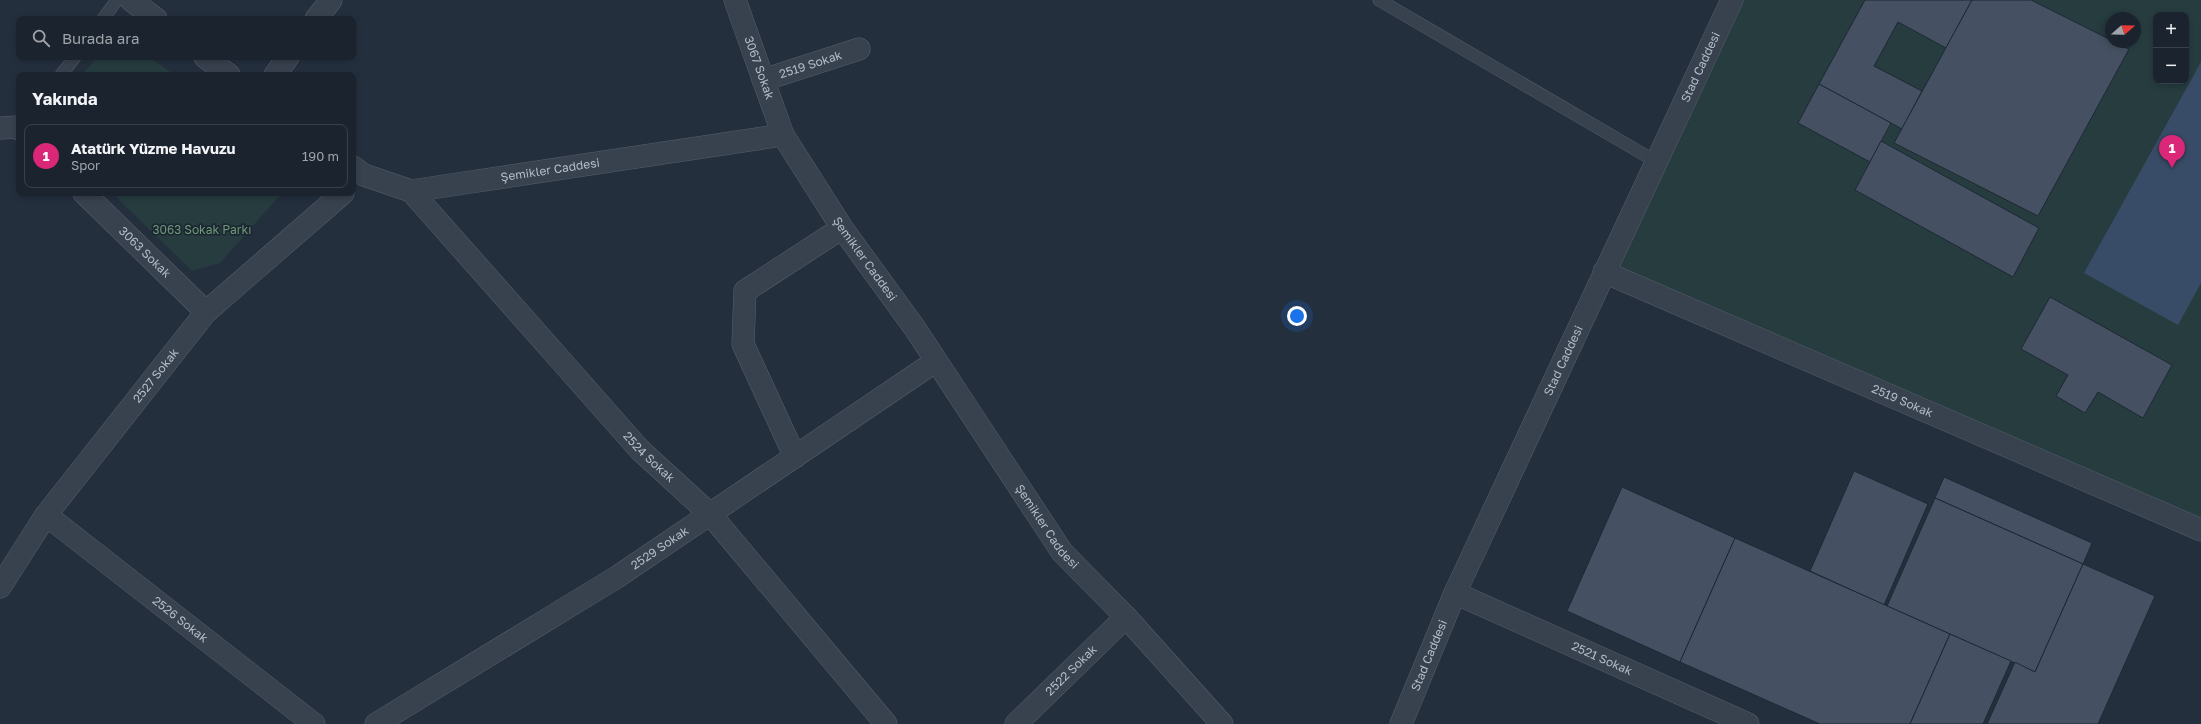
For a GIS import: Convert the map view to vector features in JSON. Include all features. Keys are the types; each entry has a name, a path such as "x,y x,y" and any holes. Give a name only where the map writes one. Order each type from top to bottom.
{"street":[{"path":"131,0 152,16"},
{"path":"318,16 331,0"},
{"name":"3067 Sokak","path":"735,0 783,135"},
{"name":"Stad Caddesi","path":"1401,724 1455,593 1655,161 1732,0"},
{"name":"2519 Sokak","path":"763,80 859,49"},
{"path":"209,60 225,72"},
{"path":"277,72 286,60"},
{"name":"Şemikler Caddesi","path":"357,176 411,191 783,135 842,228 914,327 1062,552 1126,617 1222,724"},
{"name":"2524 Sokak","path":"411,191 640,450 711,515 886,724"},
{"name":"3063 Sokak","path":"87,196 206,312"},
{"name":"2527 Sokak","path":"2,581 46,515 206,312 340,196"},
{"path":"795,457 743,344 745,291 842,228"},
{"name":"2519 Sokak","path":"1604,272 2201,530"},
{"name":"2529 Sokak","path":"376,724 617,577 711,515 936,361"},
{"name":"2526 Sokak","path":"46,515 314,724"},
{"name":"2521 Sokak","path":"1455,593 1748,724"},
{"name":"2522 Sokak","path":"1016,724 1126,617"}],"lane":[{"path":"105,16 118,0"},
{"path":"1379,0 1655,161"},
{"path":"63,72 73,60"}],"green space":[{"path":"1740,0 2201,0 2201,526 1604,272"},
{"path":"94,60 153,60 171,72 84,72"},
{"name":"3063 Sokak Parkı","path":"115,196 279,196 220,263 192,271"}],"water":[{"path":"2201,62 2201,283 2178,325 2084,273"}],"building":[{"path":"1865,0 1972,0 1946,48 1898,22 1874,66 1922,91 1902,129 1819,84"},
{"path":"1972,0 2031,0 2105,37 2105,48 2129,49 2038,216 1894,143"},
{"path":"1819,84 1891,123 1870,162 1798,123"},
{"path":"1881,141 2039,228 2013,277 1855,190"},
{"path":"2050,297 2172,365 2143,418 2098,392 2085,413 2056,396 2068,375 2021,349"},
{"path":"1854,471 1928,504 1884,605 1810,571"},
{"path":"1944,477 2092,543 2083,564 1935,498"},
{"path":"1622,487 1735,538 1680,662 1567,611"},
{"path":"1935,498 2083,564 2035,672 1887,606"},
{"path":"1735,538 1950,634 1910,724 1820,724 1680,662"},
{"path":"2083,564 2155,596 2098,724 1987,724 2015,662 2035,672"},
{"path":"1950,634 2011,661 1983,724 1910,724"}],"place":[{"name":"Atatürk Yüzme Havuzu","path":"2172,168"}]}
